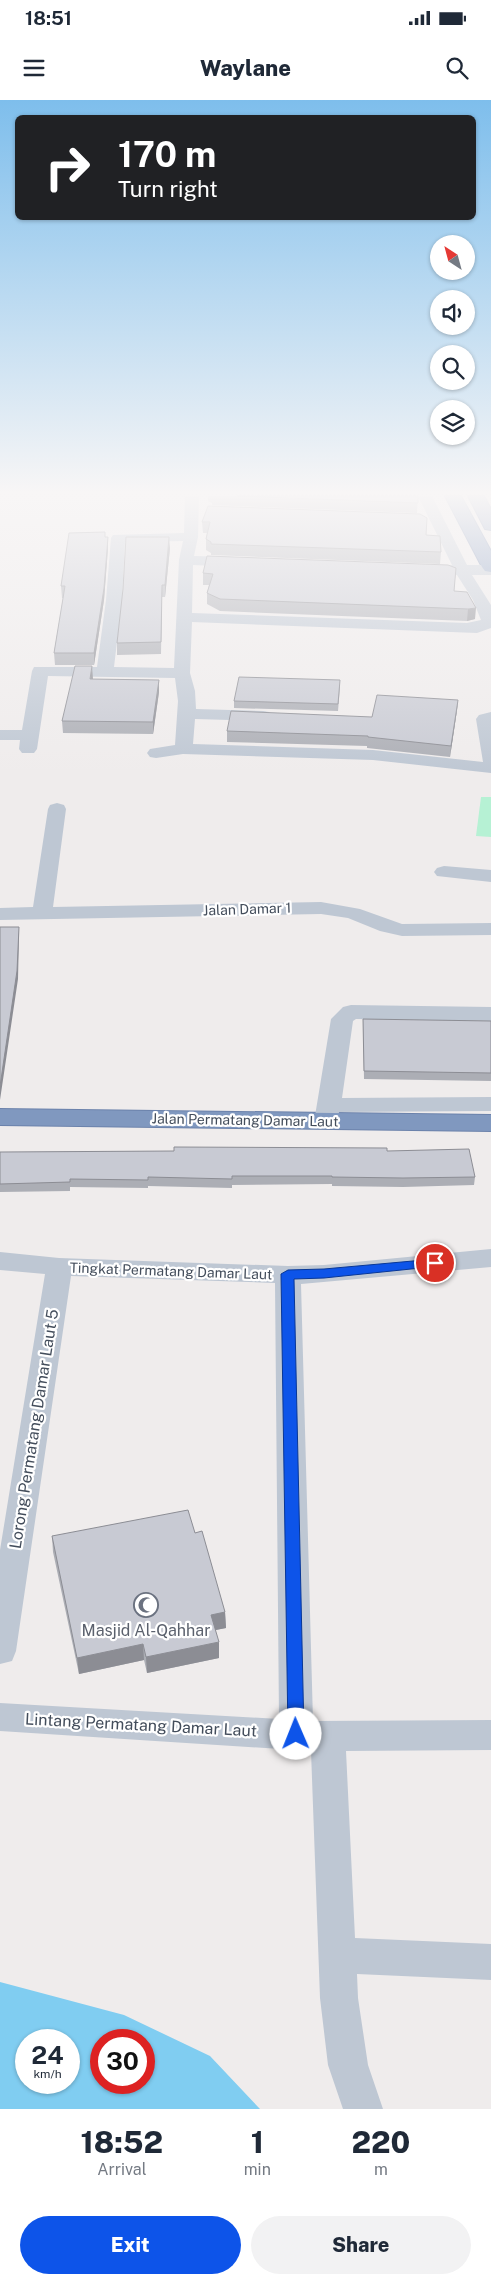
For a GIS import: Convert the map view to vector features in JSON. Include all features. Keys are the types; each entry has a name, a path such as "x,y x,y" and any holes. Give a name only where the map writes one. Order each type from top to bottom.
{"highway":[{"name":"Jalan Permatang Damar Laut","path":"0,1117 327,1113 491,1123"},
{"name":"Jalan Permatang Damar Laut","path":"0,1135 491,1140"}],"street":[{"path":"105,671 115,590"},
{"path":"183,749 187,714 185,680 182,672 185,590"},
{"path":"184,617 466,628 486,625 490,622 481,600 474,590"},
{"path":"0,735 29,742 40,671 182,672"},
{"path":"187,714 282,716"},
{"path":"491,717 485,719 491,760"},
{"path":"156,754 183,749 373,755 491,768"},
{"path":"42,914 58,809"},
{"path":"444,872 491,876"},
{"name":"Jalan Damar 1","path":"0,914 321,908 353,913 387,927 402,930 491,929"},
{"path":"491,1014 351,1012 342,1019 327,1113 491,1104"},
{"name":"Tingkat Permatang Damar Laut","path":"0,1261 59,1267 324,1274 491,1258"},
{"name":"Lorong Permatang Damar Laut 5","path":"0,1651 59,1267"},
{"path":"288,1274 312,1735 338,1955 339,1998 348,2064 363,2109"},
{"name":"Lintang Permatang Damar Laut","path":"0,1717 312,1735 491,1735"},
{"path":"338,1955 491,1962"}],"green space":[{"path":"481,797 491,797 491,837 476,836"}],"water":[{"path":"0,1982 124,2015 153,2029 90,2029 90,2094 155,2094 155,2030 210,2056 260,2109 0,2109"}],"building":[{"path":"64,590 104,590 94,653 54,653"},
{"path":"123,590 162,590 161,642 117,643"},
{"path":"208,590 454,590 467,592 476,608 220,599 207,593"},
{"path":"75,666 92,666 90,679 159,680 153,722 62,721"},
{"path":"239,677 340,680 338,704 234,701"},
{"path":"377,695 458,700 451,746 368,736 227,731 231,711 372,717"},
{"path":"0,927 19,927 17,971 0,1086"},
{"path":"363,1019 491,1021 491,1073 364,1071"},
{"path":"174,1147 387,1148 387,1151 469,1149 475,1177 232,1176 232,1179 148,1177 148,1180 70,1179 70,1182 0,1184 0,1152 174,1151"},
{"path":"188,1510 195,1533 202,1531 225,1612 211,1615 219,1642 146,1657 143,1644 77,1658 52,1536"}],"place":[{"name":"Masjid Al-Qahhar","path":"146,1605"}],"route":[{"path":"296,1734 288,1274 324,1274 435,1263"}]}
